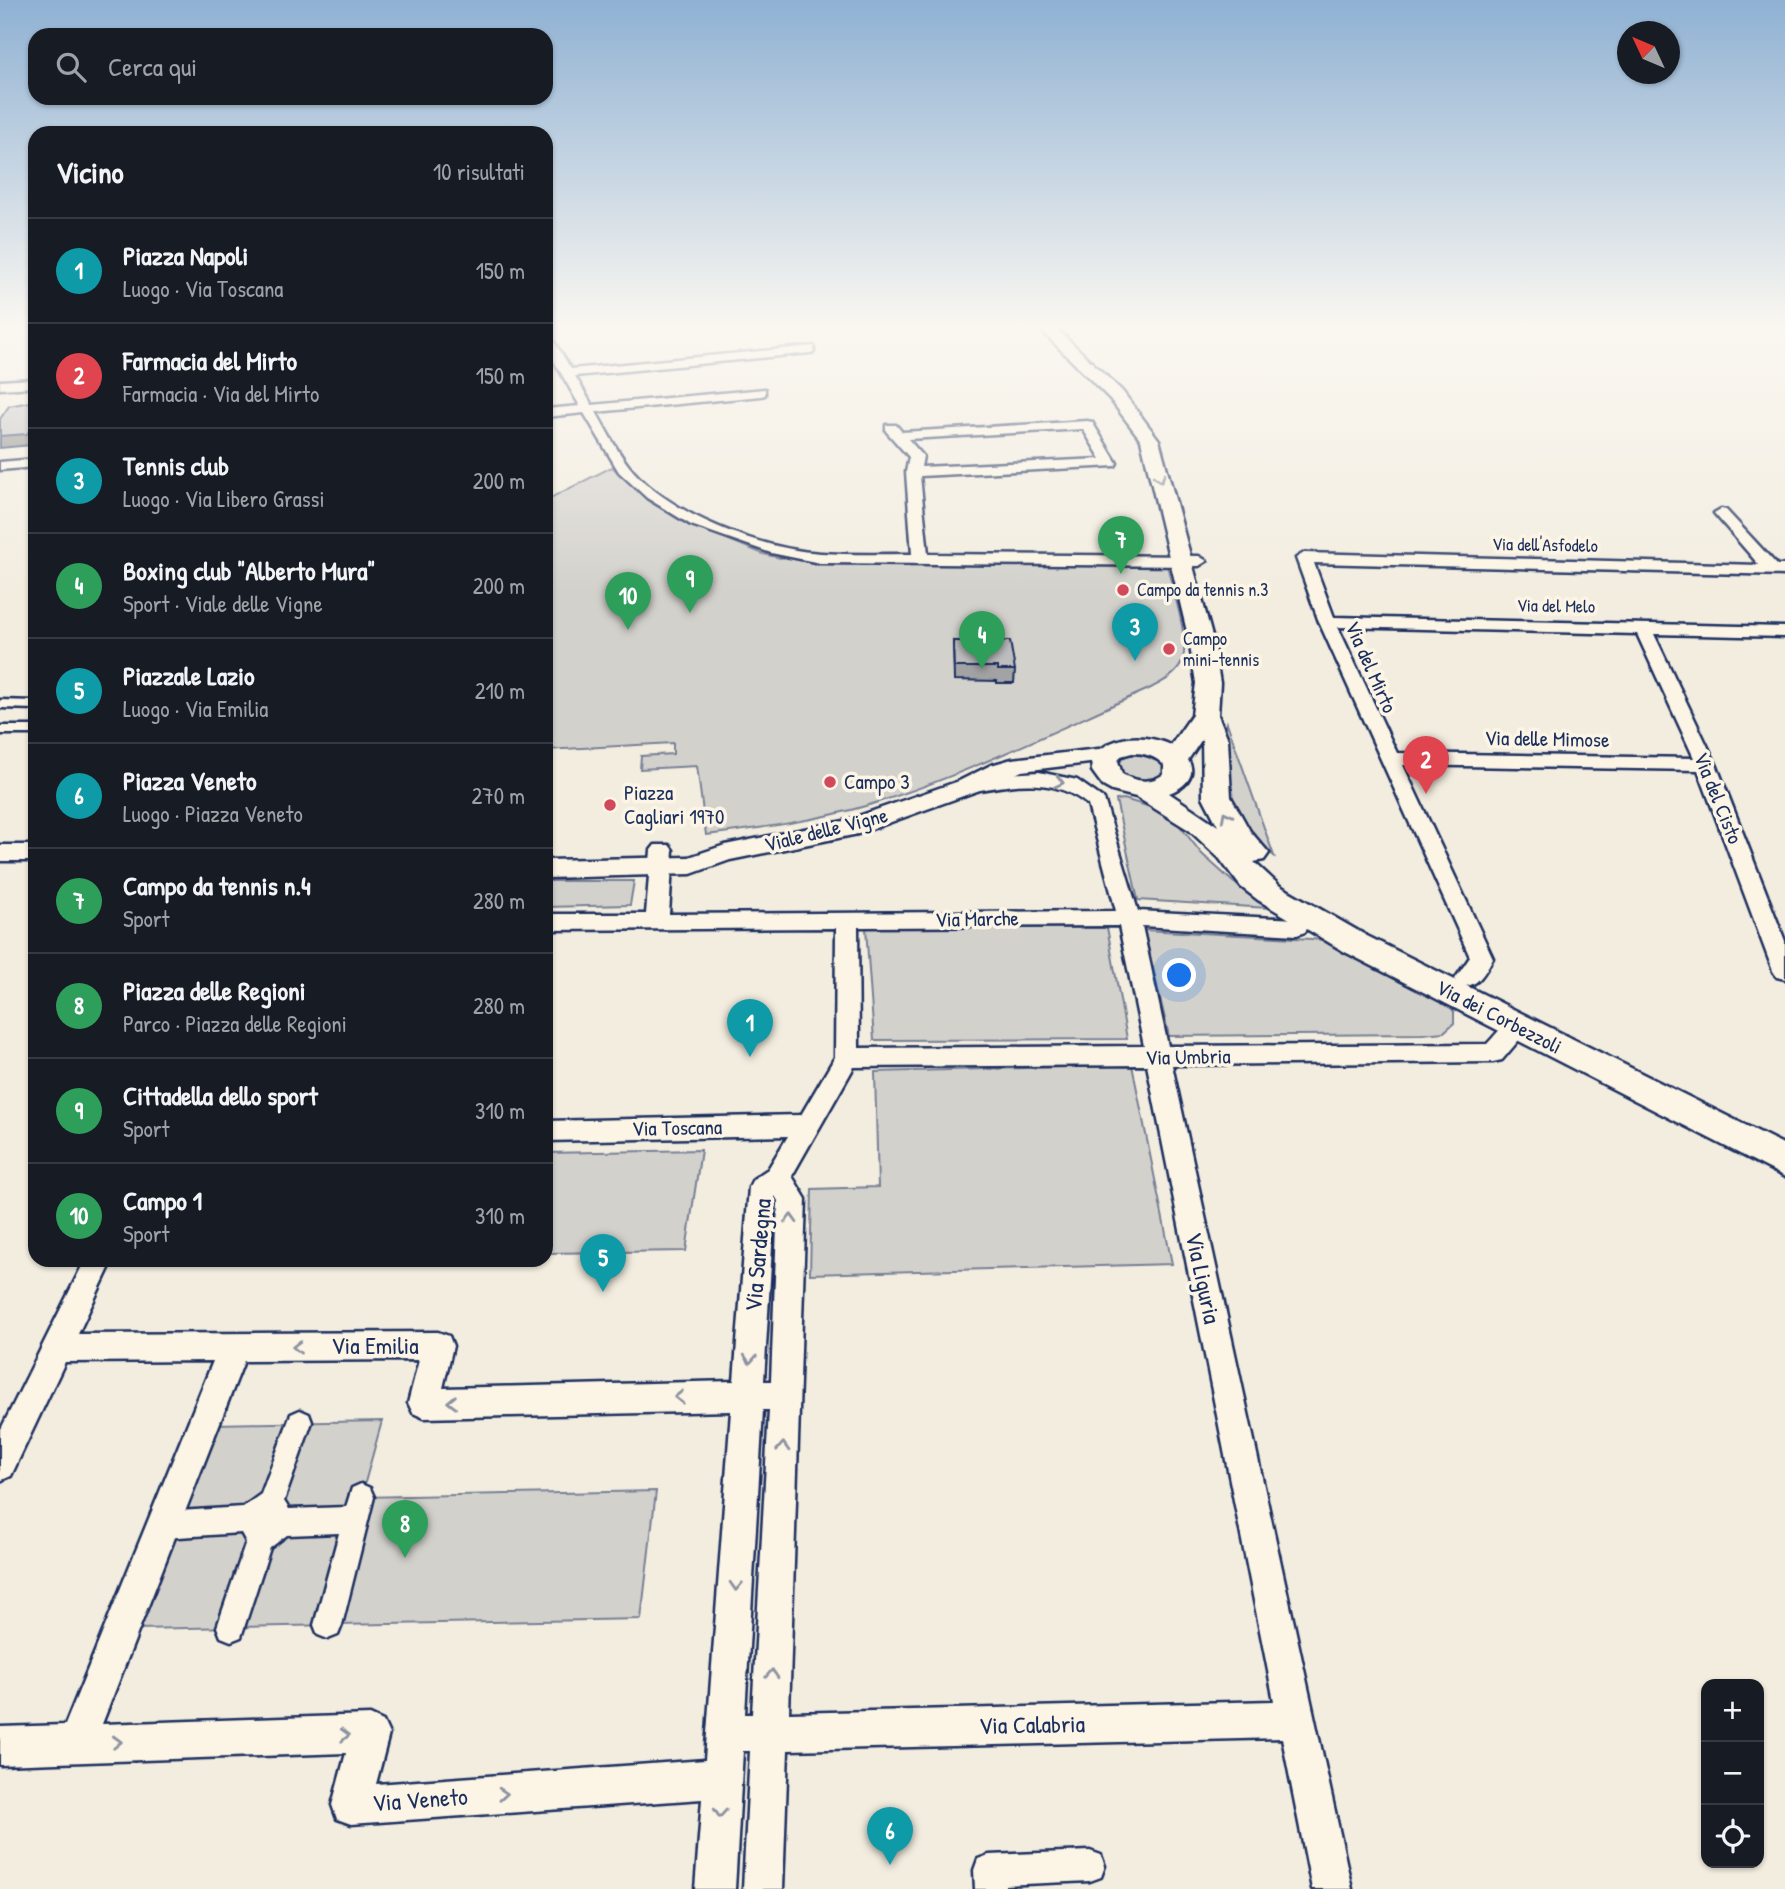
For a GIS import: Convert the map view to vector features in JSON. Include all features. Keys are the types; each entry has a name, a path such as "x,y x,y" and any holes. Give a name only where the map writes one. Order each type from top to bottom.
{"main road":[{"path":"1136,417 1150,440 1189,558"},
{"path":"1142,789 1160,788 1168,763 1198,727 1208,683 1189,558 1166,440 1151,417"},
{"path":"1198,727 1215,739 1214,766 1221,806 1238,836 1269,869"},
{"path":"1106,764 1124,746 1168,763"},
{"name":"Via dei Corbezzoli","path":"1168,763 1199,824"},
{"name":"Via dei Corbezzoli","path":"1106,764 1124,785 1142,789 1199,824 1228,851 1252,880 1269,893 1356,944 1785,1162"},
{"name":"Via dei Corbezzoli","path":"1228,851 1269,869 1339,915 1785,1140"}],"street":[{"path":"599,417 633,479 744,541 779,552 820,558 920,555 981,557"},
{"path":"913,472 1110,463 1087,425 893,430 916,456 913,472 920,555"},
{"path":"2,468 28,465"},
{"path":"1721,513 1779,570"},
{"path":"858,556 1189,558"},
{"name":"Via dell'Asfodelo","path":"1304,558 1779,570"},
{"name":"Via del Mirto","path":"1304,558 1327,622 1482,958 1467,979"},
{"name":"Via del Melo","path":"1327,622 1785,632"},
{"name":"Via del Cisto","path":"1643,629 1706,764 1785,971"},
{"path":"0,705 28,705"},
{"path":"0,730 28,730"},
{"name":"Via delle Mimose","path":"1388,759 1706,764"},
{"name":"Viale delle Vigne","path":"553,853 662,858 691,865 725,853 849,828 968,786 1000,769 1044,760 1106,764"},
{"name":"Via Liguria","path":"968,786 1009,779 1039,778 1066,782 1088,792 1097,803 1129,918 1332,1889"},
{"path":"0,853 28,853"},
{"path":"657,920 662,858"},
{"name":"Viale delle Vigne","path":"553,868 662,858"},
{"path":"0,869 28,869"},
{"name":"Via Marche","path":"553,923 1129,918 1297,927"},
{"path":"778,1177 847,1058 847,921"},
{"name":"Via Umbria","path":"847,1058 1493,1053 1518,1027"},
{"name":"Via Toscana","path":"553,1131 807,1125"},
{"name":"Via Sardegna","path":"715,1889 761,1200 763,1187 778,1177 792,1199 764,1889"},
{"path":"0,1465 96,1267"},
{"name":"Via Emilia","path":"57,1348 438,1346 424,1403 747,1395"},
{"path":"76,1743 233,1347"},
{"path":"747,1395 785,1395"},
{"path":"277,1512 300,1422"},
{"path":"163,1525 253,1530 277,1512 357,1508 328,1625"},
{"path":"231,1627 253,1530"},
{"name":"Via Calabria","path":"769,1732 1296,1719"},
{"path":"727,1733 769,1732"},
{"name":"Via Veneto","path":"0,1745 370,1734 351,1805 722,1778"},
{"path":"990,1889 989,1870 1090,1866"}],"shaded area":[{"path":"612,467 649,501 710,532 763,554 780,558 792,556 826,564 1167,565 1183,630 1184,655 1172,675 1151,688 1012,751 940,780 869,805 828,815 768,827 706,835 697,766 640,769 641,756 673,754 673,743 553,750 553,496"},
{"path":"1227,723 1274,856 1240,822 1227,801 1222,762"},
{"path":"1143,753 1164,760 1167,776 1142,782 1123,774 1119,765 1123,758"},
{"path":"1124,799 1160,810 1176,821 1202,854 1233,882 1269,908 1138,900 1116,800"},
{"path":"553,881 634,881 630,905 553,907"},
{"path":"1107,927 1127,1039 874,1040 866,928"},
{"path":"1144,930 1330,940 1449,1003 1454,1012 1454,1023 1444,1032 1422,1034 1169,1036"},
{"path":"1132,1065 1172,1264 810,1274 812,1189 878,1187 875,1072"},
{"path":"701,1150 686,1251 553,1253 553,1153"},
{"path":"382,1421 361,1497 656,1491 641,1619 136,1629 214,1424"}],"building":[{"path":"28,417 28,432 0,436 0,419"},
{"path":"953,641 1010,641 1015,670 998,670 998,667 954,667"}],"place":[{"name":"Campo da tennis n.4","path":"1121,574"},
{"name":"Campo da tennis n.3","path":"1123,590"},
{"name":"Cittadella dello sport","path":"690,613"},
{"name":"Campo 1","path":"628,630"},
{"name":"Campo mini-tennis","path":"1169,649"},
{"name":"Tennis club","path":"1135,661"},
{"name":"Boxing club \"Alberto Mura\"","path":"982,669"},
{"name":"Campo 3","path":"830,782"},
{"name":"Farmacia del Mirto","path":"1426,794"},
{"name":"Piazza Cagliari 1970","path":"610,805"},
{"name":"Piazza Napoli","path":"750,1057"},
{"name":"Piazzale Lazio","path":"603,1292"},
{"name":"Piazza delle Regioni","path":"405,1558"},
{"name":"Piazza Veneto","path":"890,1865"}]}
